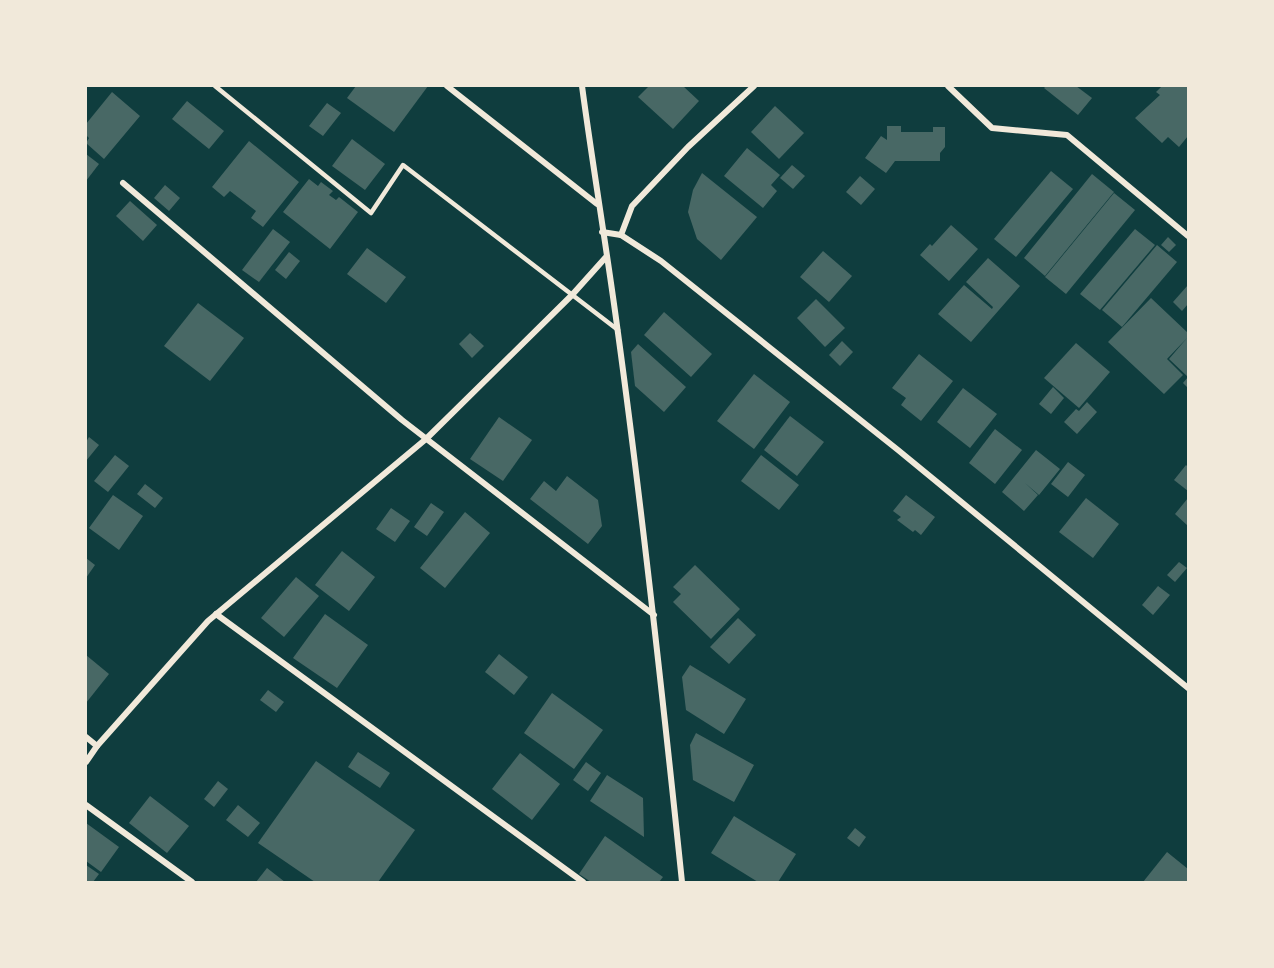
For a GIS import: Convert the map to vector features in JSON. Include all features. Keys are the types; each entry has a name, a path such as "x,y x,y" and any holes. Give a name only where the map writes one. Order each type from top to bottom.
{"street":[{"path":"447,86 597,204"},
{"path":"582,86 597,204 618,330 654,615 682,882"},
{"path":"621,235 632,206 688,147 754,86"},
{"path":"948,86 992,128 1067,135 1188,236"},
{"path":"123,183 426,439 654,615"},
{"path":"602,232 621,235 661,261 880,436 1188,688"},
{"path":"86,762 97,746 216,614 426,439 572,295 606,257"},
{"path":"216,614 583,882"},
{"path":"86,738 97,746"},
{"path":"86,805 192,882"}],"lane":[{"path":"215,86 371,213 403,165 618,330"}],"building":[{"path":"356,86 428,86 394,132 347,98"},
{"path":"649,86 683,86 699,101 673,129 638,97"},
{"path":"1046,86 1076,86 1092,98 1078,115 1044,88"},
{"path":"1162,86 1188,86 1188,136 1179,147 1168,137 1162,143 1135,118 1160,95 1156,92"},
{"path":"112,92 140,116 104,159 86,143 89,138 86,135 86,124"},
{"path":"187,101 224,131 209,149 172,119"},
{"path":"327,103 341,113 323,136 309,126"},
{"path":"775,106 804,133 779,159 751,132"},
{"path":"887,126 901,126 901,132 933,132 933,127 945,127 945,147 940,153 940,161 895,161 886,173 865,158 881,136 887,140"},
{"path":"352,139 385,164 365,190 332,166"},
{"path":"249,141 299,182 263,227 251,218 256,211 230,191 224,197 212,187"},
{"path":"747,148 780,175 771,185 777,191 763,208 724,176"},
{"path":"86,154 99,164 86,181"},
{"path":"792,165 805,176 793,189 780,178"},
{"path":"1051,171 1073,189 1016,257 994,239"},
{"path":"702,173 757,217 721,260 697,239 688,212 693,190"},
{"path":"1092,174 1114,192 1045,276 1024,258"},
{"path":"860,176 875,189 861,205 846,192"},
{"path":"309,179 318,186 321,182 333,191 329,195 336,200 339,197 358,212 330,249 283,212"},
{"path":"165,185 180,198 169,211 154,198"},
{"path":"1114,193 1135,210 1066,294 1045,277"},
{"path":"130,201 157,225 143,241 116,216"},
{"path":"951,225 978,249 949,281 920,255 930,244 932,246"},
{"path":"273,229 290,242 259,282 242,270"},
{"path":"1135,229 1155,245 1100,310 1080,294"},
{"path":"1168,237 1176,245 1169,252 1161,245"},
{"path":"1157,245 1177,262 1122,327 1102,310"},
{"path":"367,248 406,277 386,303 347,274"},
{"path":"823,251 852,276 829,302 800,277"},
{"path":"289,252 300,261 286,279 275,270"},
{"path":"988,258 1020,286 971,342 938,314 964,285 992,309 993,307 966,282"},
{"path":"1188,285 1188,304 1182,311 1173,302"},
{"path":"1151,298 1188,333 1188,377 1169,359 1187,338 1167,359 1183,375 1164,394 1108,342"},
{"path":"816,299 845,328 825,347 797,318"},
{"path":"198,303 244,338 210,381 164,346"},
{"path":"664,312 712,354 691,377 644,335"},
{"path":"470,333 484,346 472,358 459,344"},
{"path":"842,341 853,352 840,366 829,355"},
{"path":"1076,343 1110,372 1079,408 1044,378"},
{"path":"638,344 686,387 664,412 635,386 631,352"},
{"path":"919,354 953,381 921,421 901,405 906,398 892,388"},
{"path":"754,374 790,402 754,449 717,421"},
{"path":"1188,377 1188,388 1183,383"},
{"path":"1053,387 1064,398 1051,414 1039,404"},
{"path":"963,388 997,414 970,448 937,422"},
{"path":"1087,402 1097,412 1077,434 1064,422 1076,409 1079,411"},
{"path":"790,416 824,442 797,476 764,450"},
{"path":"499,417 532,440 503,481 470,459"},
{"path":"995,429 1022,450 995,484 969,463"},
{"path":"89,437 99,445 86,461 86,442"},
{"path":"1036,450 1060,469 1039,495 1025,483 1038,495 1024,511 1002,492"},
{"path":"115,455 129,466 108,492 94,481"},
{"path":"761,455 799,485 779,510 741,481"},
{"path":"1068,462 1085,475 1068,497 1051,484"},
{"path":"1186,465 1188,467 1188,491 1174,480"},
{"path":"567,476 598,500 602,526 588,544 530,499 544,481 556,491"},
{"path":"145,484 163,498 155,508 137,494"},
{"path":"113,495 143,516 119,550 89,528"},
{"path":"906,495 935,517 921,535 897,520 901,517 893,511"},
{"path":"1086,498 1119,524 1093,558 1059,532"},
{"path":"1188,498 1188,526 1175,514"},
{"path":"431,503 444,512 427,536 414,527"},
{"path":"391,508 410,521 395,542 376,529"},
{"path":"465,512 490,533 445,588 420,568"},
{"path":"342,551 375,577 349,611 315,585"},
{"path":"86,558 95,565 86,578"},
{"path":"1179,562 1187,568 1175,582 1167,575"},
{"path":"695,565 740,609 711,639 673,602 681,594 673,587"},
{"path":"296,577 319,596 284,637 261,618"},
{"path":"1158,586 1170,595 1153,615 1142,605"},
{"path":"325,614 368,645 337,688 293,658"},
{"path":"738,618 756,635 729,664 710,647"},
{"path":"499,654 528,677 514,695 485,672"},
{"path":"86,655 109,674 86,703"},
{"path":"690,665 746,699 724,734 686,710 682,677"},
{"path":"268,690 284,702 276,712 260,700"},
{"path":"552,693 603,730 574,769 524,733"},
{"path":"696,733 754,765 734,802 693,780 690,745"},
{"path":"358,752 390,773 380,788 348,767"},
{"path":"520,753 560,784 532,820 492,789"},
{"path":"316,761 415,830 378,882 315,882 258,843"},
{"path":"586,762 601,773 588,791 573,780"},
{"path":"607,775 643,798 644,837 590,801"},
{"path":"218,781 228,789 214,807 204,799"},
{"path":"150,796 189,826 167,853 129,823"},
{"path":"238,805 260,823 248,837 226,820"},
{"path":"734,816 796,854 778,882 758,882 711,853"},
{"path":"86,823 119,847 101,872 86,861"},
{"path":"855,828 866,837 859,847 847,838"},
{"path":"605,836 663,877 659,882 591,882 579,874"},
{"path":"1167,852 1188,869 1188,882 1143,882"},
{"path":"86,865 99,874 93,882 86,882"},
{"path":"267,868 285,882 256,882"}]}
